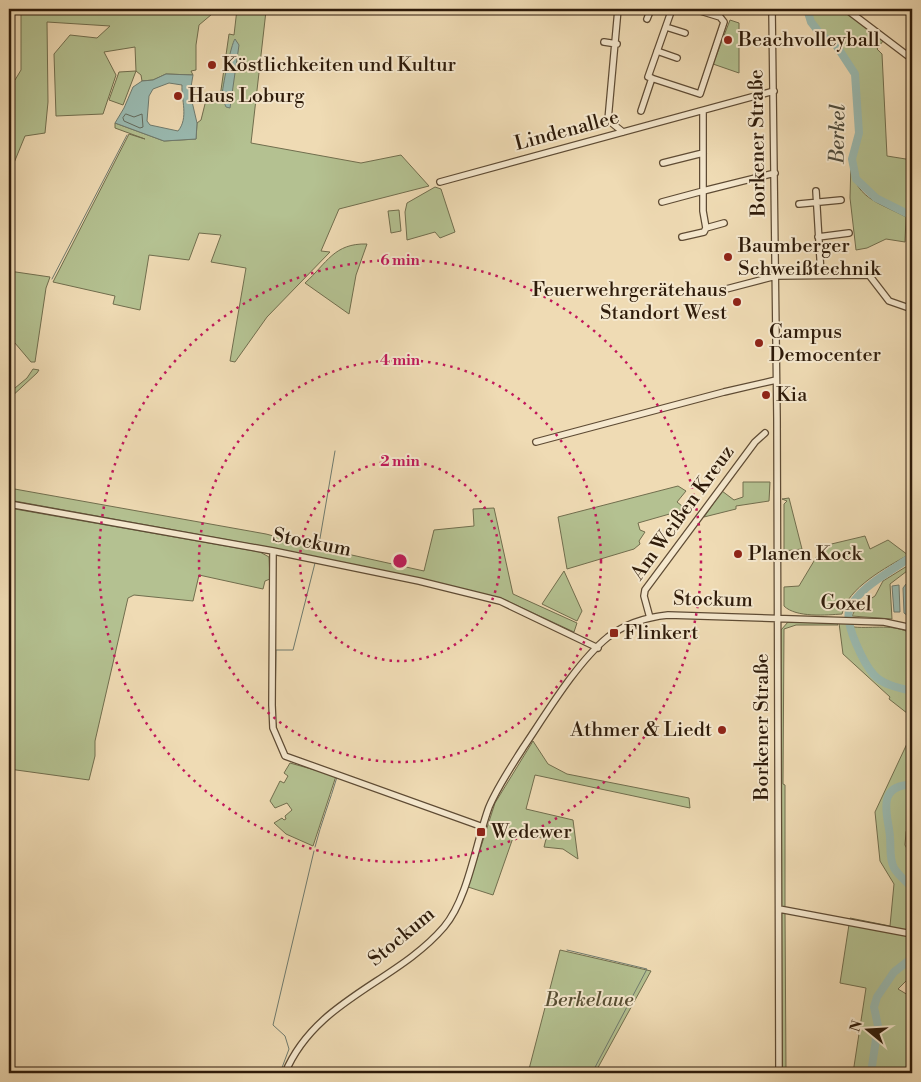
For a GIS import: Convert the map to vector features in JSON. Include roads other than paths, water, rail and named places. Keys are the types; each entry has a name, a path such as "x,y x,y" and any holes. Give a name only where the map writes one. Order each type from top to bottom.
{"street":[{"path":"618,9 616,44 605,120 623,132"},
{"path":"647,19 651,9"},
{"path":"672,9 648,76 700,94 724,22 720,17 704,10 694,9"},
{"name":"Borkener Straße","path":"772,9 776,276 780,1073"},
{"path":"846,9 912,59"},
{"path":"666,27 685,33"},
{"path":"604,42 616,44"},
{"path":"657,52 677,58"},
{"path":"641,111 652,78"},
{"name":"Lindenallee","path":"440,182 774,91"},
{"path":"703,111 703,211 706,228"},
{"path":"663,163 703,153"},
{"path":"662,202 775,173"},
{"path":"816,191 821,275"},
{"path":"799,204 818,204 841,200"},
{"path":"682,237 704,232 706,228 724,223"},
{"path":"818,237 849,233"},
{"path":"711,293 776,276 869,276 889,301 912,308"},
{"path":"536,442 776,380"},
{"name":"Am Weißen Kreuz","path":"650,618 644,596 645,590 755,442 765,433"},
{"name":"Stockum","path":"9,504 273,551 404,578 500,601 598,648"},
{"path":"273,551 273,728 285,756 483,827"},
{"name":"Stockum","path":"285,1073 295,1052 330,1013 408,958 445,926 459,901 494,796 550,708 598,648 618,631 650,618 668,615 777,618"},
{"name":"Goxel","path":"777,618 892,622 912,628"},
{"path":"779,908 912,934"}],"water":[{"path":"235,39 239,45 230,108 226,107 222,96 229,57"},
{"name":"Haus Loburg","path":"166,74 193,75 190,93 197,123 196,139 164,141 115,123 133,87 142,81 153,80","holes":["169,83 182,85 184,114 178,131 150,125 147,121 149,96 153,89"]},
{"path":"906,584 912,586 912,619 904,613 903,588"},
{"path":"899,585 900,612 894,612 892,586"}],"waterway":[{"name":"Berkel","path":"807,9 811,22 822,36 836,45 855,74 859,133 852,159 856,179 876,198 912,216"},
{"path":"52,279 127,135"},
{"path":"318,550 335,451"},
{"name":"Berkel","path":"912,556 867,587 859,595 849,611 850,625 856,644 874,675 887,684 912,691"},
{"path":"275,715 276,650 293,650 315,563"},
{"path":"276,723 277,732"},
{"path":"315,847 337,777"},
{"name":"Berkel","path":"912,789 908,785 891,791 886,805 892,864 912,888"},
{"path":"280,1073 289,1049 285,1036 273,1025 314,851"},
{"path":"567,950 647,969 592,1073"},
{"name":"Berkel","path":"871,1073 878,1026 874,1007 877,997 894,972 912,958"}],"place":[{"name":"Beachvolleyball","path":"728,40"},
{"name":"Köstlichkeiten und Kultur","path":"212,65"},
{"name":"Haus Loburg","path":"178,96"},
{"name":"Baumberger Schweißtechnik","path":"728,257"},
{"name":"Feuerwehrgerätehaus Standort West","path":"737,302"},
{"name":"Campus Democenter","path":"759,343"},
{"name":"Kia","path":"766,395"},
{"name":"Planen Kock","path":"738,554"},
{"name":"Flinkert","path":"614,633"},
{"name":"Athmer & Liedt","path":"722,730"},
{"name":"Wedewer","path":"481,832"}],"park label":[{"name":"Berkelaue","path":"589,1000"}]}
